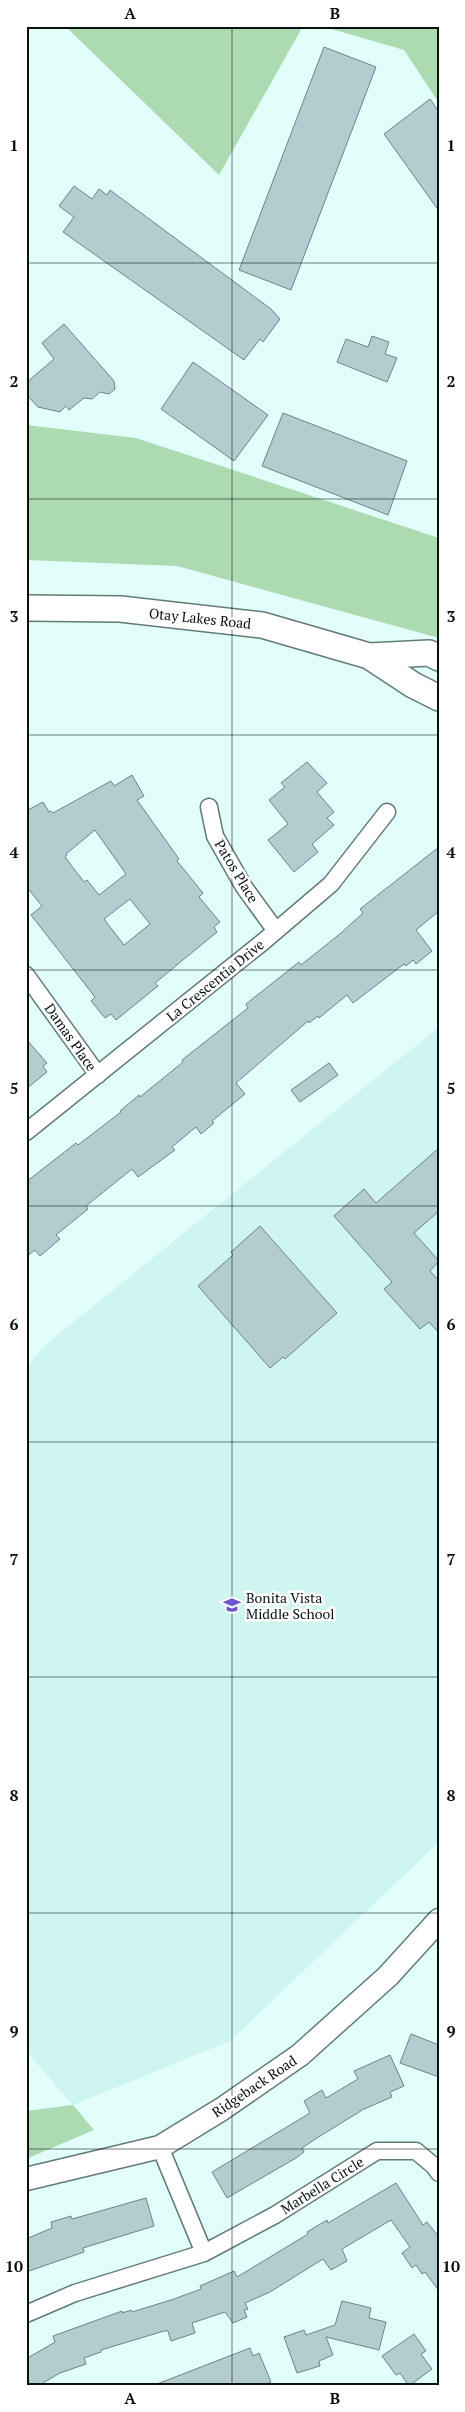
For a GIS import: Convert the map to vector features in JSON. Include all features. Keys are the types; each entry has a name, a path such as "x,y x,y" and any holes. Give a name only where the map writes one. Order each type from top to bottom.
{"main road":[{"name":"Otay Lakes Road","path":"26,608 120,609 262,625 369,656 412,685 439,698"},
{"name":"Otay Lakes Road","path":"369,656 429,653 439,658"}],"street":[{"name":"Patos Place","path":"209,807 215,836 244,887 276,931"},
{"name":"La Crescentia Drive","path":"26,1132 276,931 331,884 388,812"},
{"name":"Damas Place","path":"26,975 98,1074"},
{"name":"Ridgeback Road","path":"26,2179 160,2147 222,2109 300,2055 388,1976 439,1920"},
{"path":"160,2147 204,2253"},
{"name":"Marbella Circle","path":"26,2314 75,2293 204,2253 274,2215 377,2151 416,2151 434,2166 439,2173"}],"shaded area":[{"name":"Bonita Vista Middle School","path":"439,1027 439,1842 230,2041 73,2105 26,2051 26,1368 45,1345"}],"green space":[{"path":"65,26 303,26 219,175"},
{"path":"321,26 439,26 439,103 404,50"},
{"path":"26,425 136,438 439,538 439,638 177,566 26,560"},
{"path":"73,2105 94,2130 26,2159 26,2111"}],"building":[{"path":"324,47 376,67 291,290 239,270"},
{"path":"430,99 439,112 439,211 384,134"},
{"path":"74,186 92,199 99,189 107,195 110,190 271,309 280,319 263,342 260,339 244,360 63,232 74,217 59,206"},
{"path":"64,324 114,381 115,389 109,394 100,392 92,399 84,398 69,410 66,406 60,412 38,407 26,394 26,383 54,359 42,343"},
{"path":"372,336 389,342 385,354 397,358 387,382 337,362 346,339 368,347"},
{"path":"193,362 268,415 234,461 161,409"},
{"path":"283,413 407,461 388,515 262,466"},
{"path":"307,762 327,783 317,792 334,812 327,818 334,825 312,844 318,852 294,872 268,840 288,824 269,800 285,787 281,783"},
{"path":"132,775 144,796 137,800 179,859 177,861 203,893 199,897 220,922 214,927 217,932 155,983 158,986 116,1020 111,1014 105,1018 91,1001 95,997 31,915 42,906 26,886 26,811 43,802 49,812 53,813 111,781 114,786","holes":["95,830 126,874 99,895 87,880 84,882 65,857 66,854","130,899 150,924 124,945 104,919"]},
{"path":"439,847 439,911 416,930 432,951 416,964 413,960 406,966 404,964 353,1003 347,995 319,1018 318,1016 309,1023 308,1021 236,1083 245,1094 212,1121 214,1123 201,1134 196,1127 172,1147 175,1150 138,1177 132,1169 86,1206 88,1209 56,1235 60,1239 40,1256 35,1250 26,1257 26,1182 76,1143 78,1145 121,1112 139,1095 140,1097 183,1062 182,1060 248,1008 246,1004 299,962 301,965 341,933 363,913 360,909"},
{"path":"26,1039 47,1063 43,1066 47,1072 26,1089"},
{"path":"329,1063 338,1075 300,1102 291,1090"},
{"path":"439,1148 439,1211 414,1233 439,1261 430,1271 439,1281 439,1333 429,1322 420,1329 384,1289 392,1282 334,1216 364,1189 376,1203"},
{"path":"260,1226 337,1313 285,1359 283,1357 270,1368 198,1286 233,1255 231,1252"},
{"path":"411,2034 439,2045 439,2077 400,2063"},
{"path":"390,2055 404,2086 390,2092 392,2097 364,2109 302,2148 304,2152 296,2158 227,2198 212,2172 310,2113 304,2101 322,2090 326,2098 358,2079 354,2071"},
{"path":"396,2183 423,2225 427,2222 439,2237 439,2291 425,2272 422,2274 416,2265 412,2268 402,2253 410,2247 391,2220 342,2249 347,2261 331,2270 323,2259 270,2292 245,2303 248,2309 244,2310 247,2317 233,2323 225,2312 192,2323 195,2333 171,2341 168,2331 164,2331 101,2350 101,2352 84,2358 86,2364 60,2373 38,2386 26,2386 26,2359 55,2342 53,2336 122,2311 122,2313 131,2310 132,2312 174,2299 201,2289 200,2286 234,2271 237,2277 308,2234 307,2232 327,2220 328,2223"},
{"path":"146,2198 154,2226 83,2248 84,2252 26,2272 26,2239 52,2228 51,2222 71,2216 72,2219"},
{"path":"342,2301 371,2308 369,2318 386,2322 379,2350 326,2337 333,2355 319,2361 320,2366 297,2373 284,2337 304,2330 306,2335 335,2325"},
{"path":"414,2334 426,2351 421,2354 432,2369 409,2386 400,2373 396,2375 382,2356"},
{"path":"250,2348 253,2356 259,2353 271,2382 261,2386 157,2386 157,2384"}],"place":[{"name":"Bonita Vista Middle School","path":"232,1605"}]}
